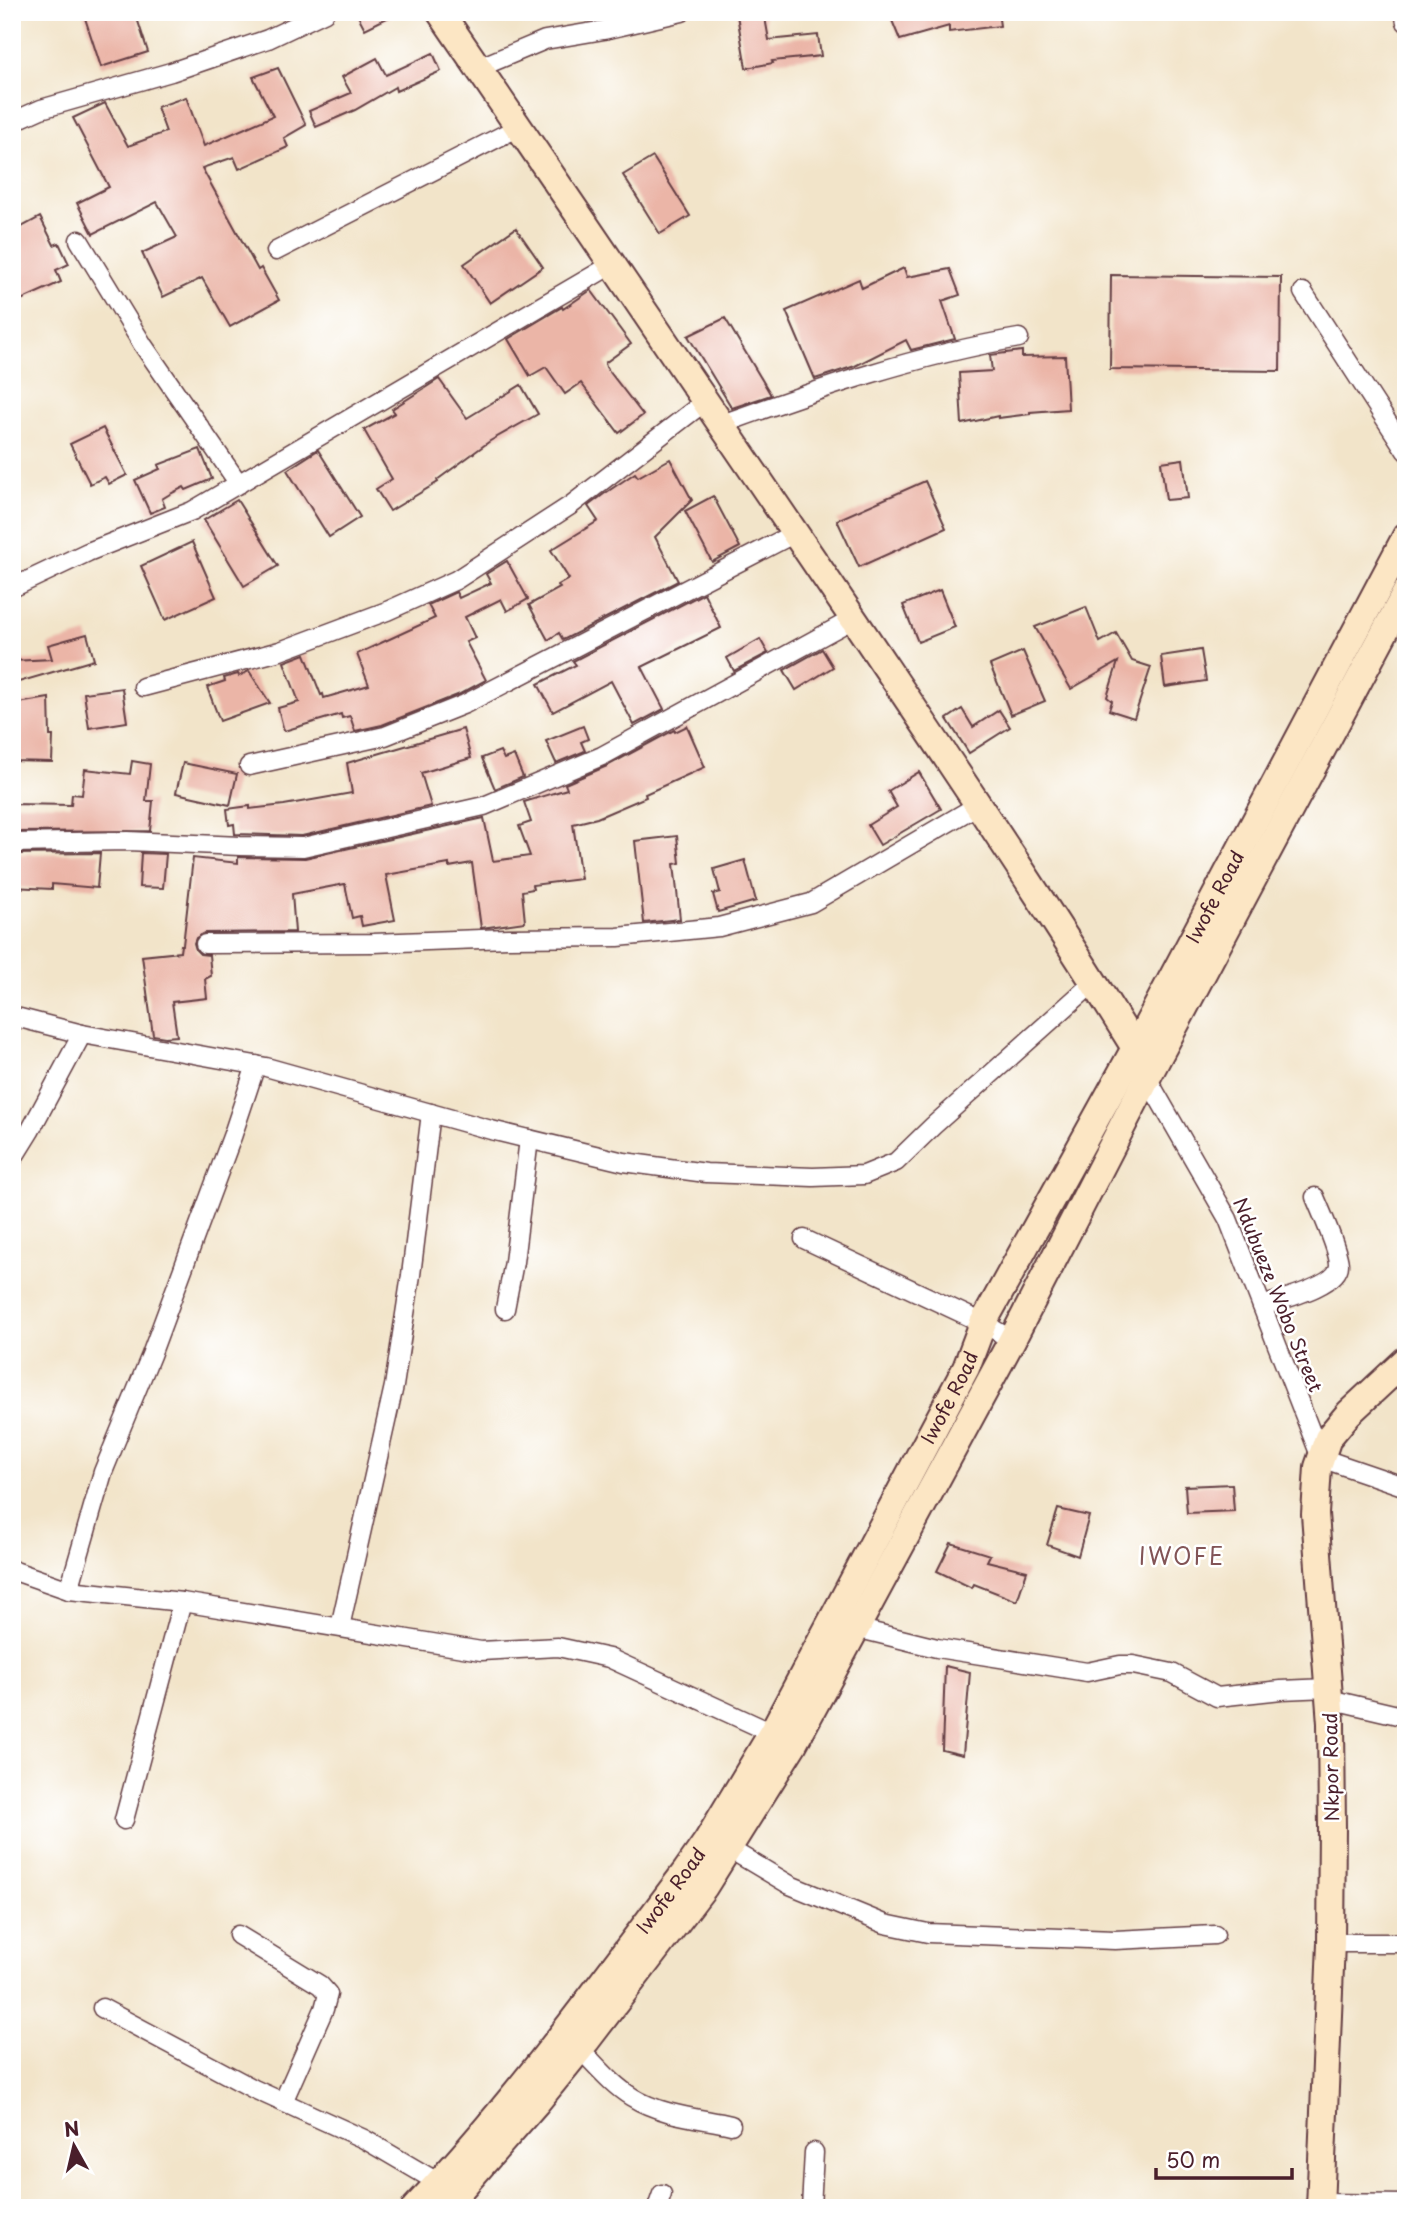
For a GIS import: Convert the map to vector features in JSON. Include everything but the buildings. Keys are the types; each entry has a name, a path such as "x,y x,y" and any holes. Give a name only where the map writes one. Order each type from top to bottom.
{"street":[{"path":"12,122 41,109 171,72 268,39 325,12"},
{"path":"440,12 706,400 978,805 1135,1048"},
{"path":"478,68 545,40 682,12"},
{"path":"1404,12 1406,22"},
{"path":"276,251 519,127"},
{"path":"79,240 143,345 239,484"},
{"path":"12,588 88,552 192,511 613,264"},
{"path":"1303,292 1406,451"},
{"path":"722,424 847,380 971,346 1018,338"},
{"path":"143,687 280,651 387,611 456,580 571,505 706,400"},
{"path":"248,766 385,736 465,704 795,533"},
{"name":"Iwofe Road","path":"442,2195 686,1871 772,1733 966,1368 983,1323 1135,1048 1406,536"},
{"name":"Iwofe Road","path":"415,2208 442,2195 528,2113 704,1887 793,1745 1012,1339 1147,1078 1406,592"},
{"path":"12,843 128,841 303,846 484,806 603,756 853,619"},
{"path":"205,944 618,937 719,928 811,902 978,805"},
{"path":"12,1016 82,1034 256,1065 624,1162 706,1173 813,1178 864,1175 896,1162 1094,982"},
{"path":"12,1160 82,1034"},
{"path":"69,1590 103,1472 151,1355 256,1065"},
{"name":"Ndubueze Wobo Street","path":"1147,1078 1228,1219 1321,1458"},
{"path":"340,1628 394,1386 431,1113"},
{"path":"505,1309 514,1262 529,1139"},
{"path":"1262,1306 1322,1285 1336,1275 1339,1265 1315,1197"},
{"path":"804,1239 1012,1339"},
{"name":"Nkpor Road","path":"1317,2206 1331,1943 1332,1828 1329,1694 1315,1514 1318,1467 1328,1438 1349,1413 1406,1360"},
{"path":"1321,1458 1406,1487"},
{"path":"12,1570 69,1590 182,1602 481,1651 558,1647 609,1658 772,1733"},
{"path":"124,1820 182,1602"},
{"path":"856,1628 929,1647 1087,1672 1133,1665 1172,1673 1217,1697 1281,1690 1329,1694 1406,1717"},
{"path":"728,1848 790,1885 885,1924 928,1933 1115,1940 1215,1936"},
{"path":"238,1935 320,1985 328,1994 283,2102"},
{"path":"1331,1943 1406,1943"},
{"path":"102,2008 283,2102 364,2138 442,2195"},
{"path":"580,2049 615,2085 633,2098 654,2108 731,2125"},
{"path":"811,2208 814,2151"},
{"path":"1317,2206 1406,2204"}],"district":[{"name":"IWOFE","path":"1182,1557"}]}
